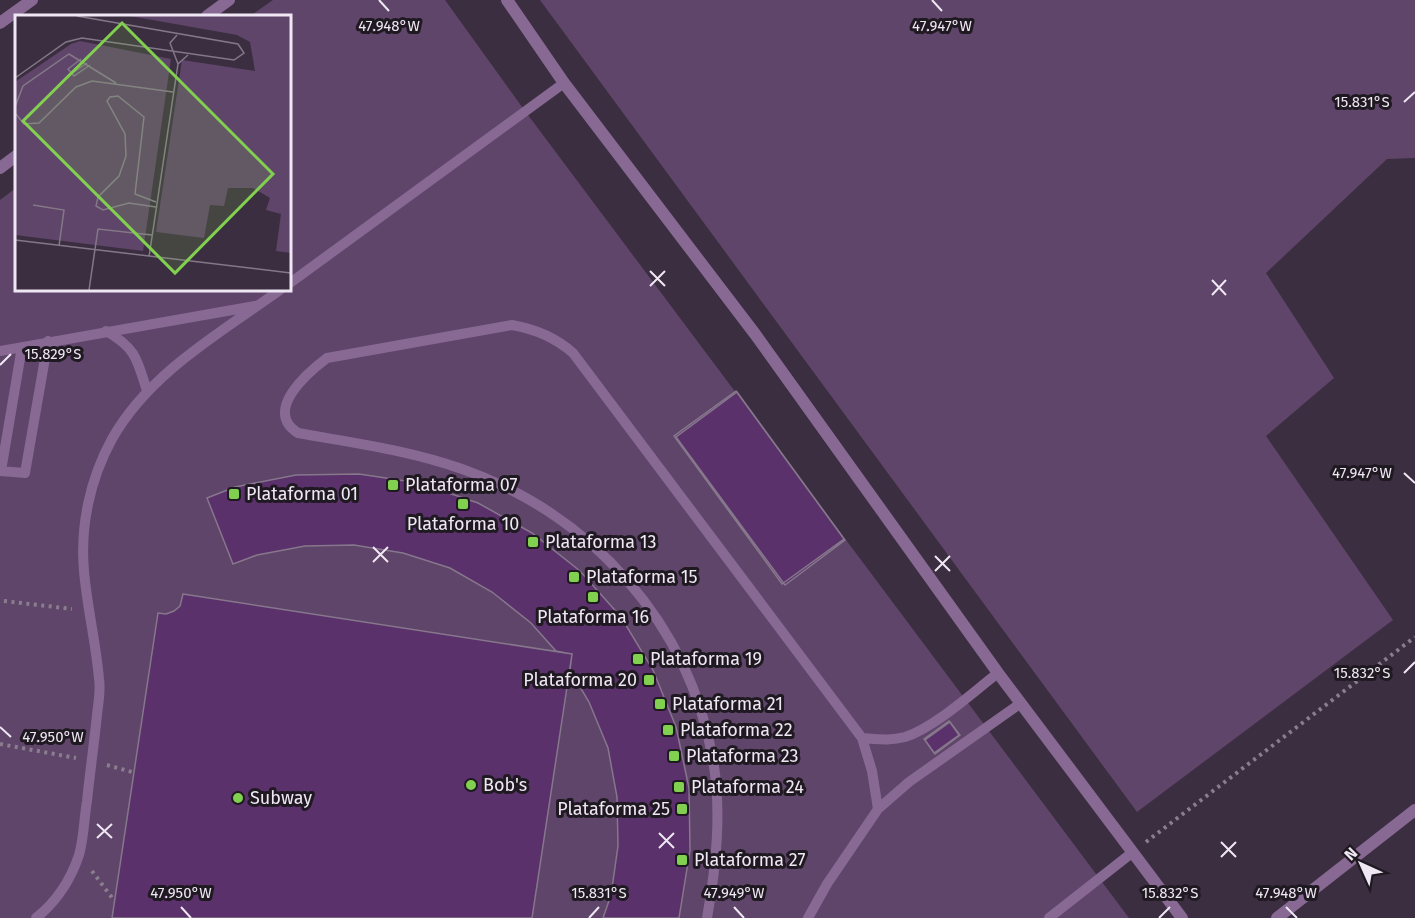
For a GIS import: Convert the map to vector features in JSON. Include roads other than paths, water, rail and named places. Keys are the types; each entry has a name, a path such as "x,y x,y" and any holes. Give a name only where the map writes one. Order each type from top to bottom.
{"street":[{"path":"0,23 32,0"},
{"path":"208,15 229,0"},
{"path":"507,0 564,83 755,334 998,673 1182,918"},
{"path":"0,168 15,157"},
{"path":"1277,918 1415,810"}],"lane":[{"path":"291,282 564,83"},
{"path":"36,918 44,912 63,888 79,854 92,761 100,682 84,570 86,516 96,477 111,441 128,414 147,391 172,369 279,291"},
{"path":"0,351 258,306"},
{"path":"706,918 713,882 717,839 714,762 703,715 683,664 657,618 605,555 535,503 496,483 424,457 298,433 290,428 286,422 285,413 288,398 297,385 327,358 512,326 528,328 560,342 573,352 862,738 872,771 878,809"},
{"path":"106,331 128,345 139,365 147,391"},
{"path":"22,347 0,471 25,472 48,341"},
{"path":"862,738 897,738 917,731 998,673"},
{"path":"808,918 844,857 878,809 909,782 1021,703"},
{"path":"1049,918 1133,852"}],"place":[{"name":"Plataforma 07","path":"393,485"},
{"name":"Plataforma 01","path":"234,494"},
{"name":"Plataforma 10","path":"463,504"},
{"name":"Plataforma 13","path":"533,542"},
{"name":"Plataforma 15","path":"574,577"},
{"name":"Plataforma 16","path":"593,597"},
{"name":"Plataforma 19","path":"638,659"},
{"name":"Plataforma 20","path":"649,680"},
{"name":"Plataforma 21","path":"660,704"},
{"name":"Plataforma 22","path":"668,730"},
{"name":"Plataforma 23","path":"674,756"},
{"name":"Bob's","path":"471,785"},
{"name":"Plataforma 24","path":"679,787"},
{"name":"Subway","path":"238,798"},
{"name":"Plataforma 25","path":"682,809"},
{"name":"Plataforma 27","path":"682,860"}]}
